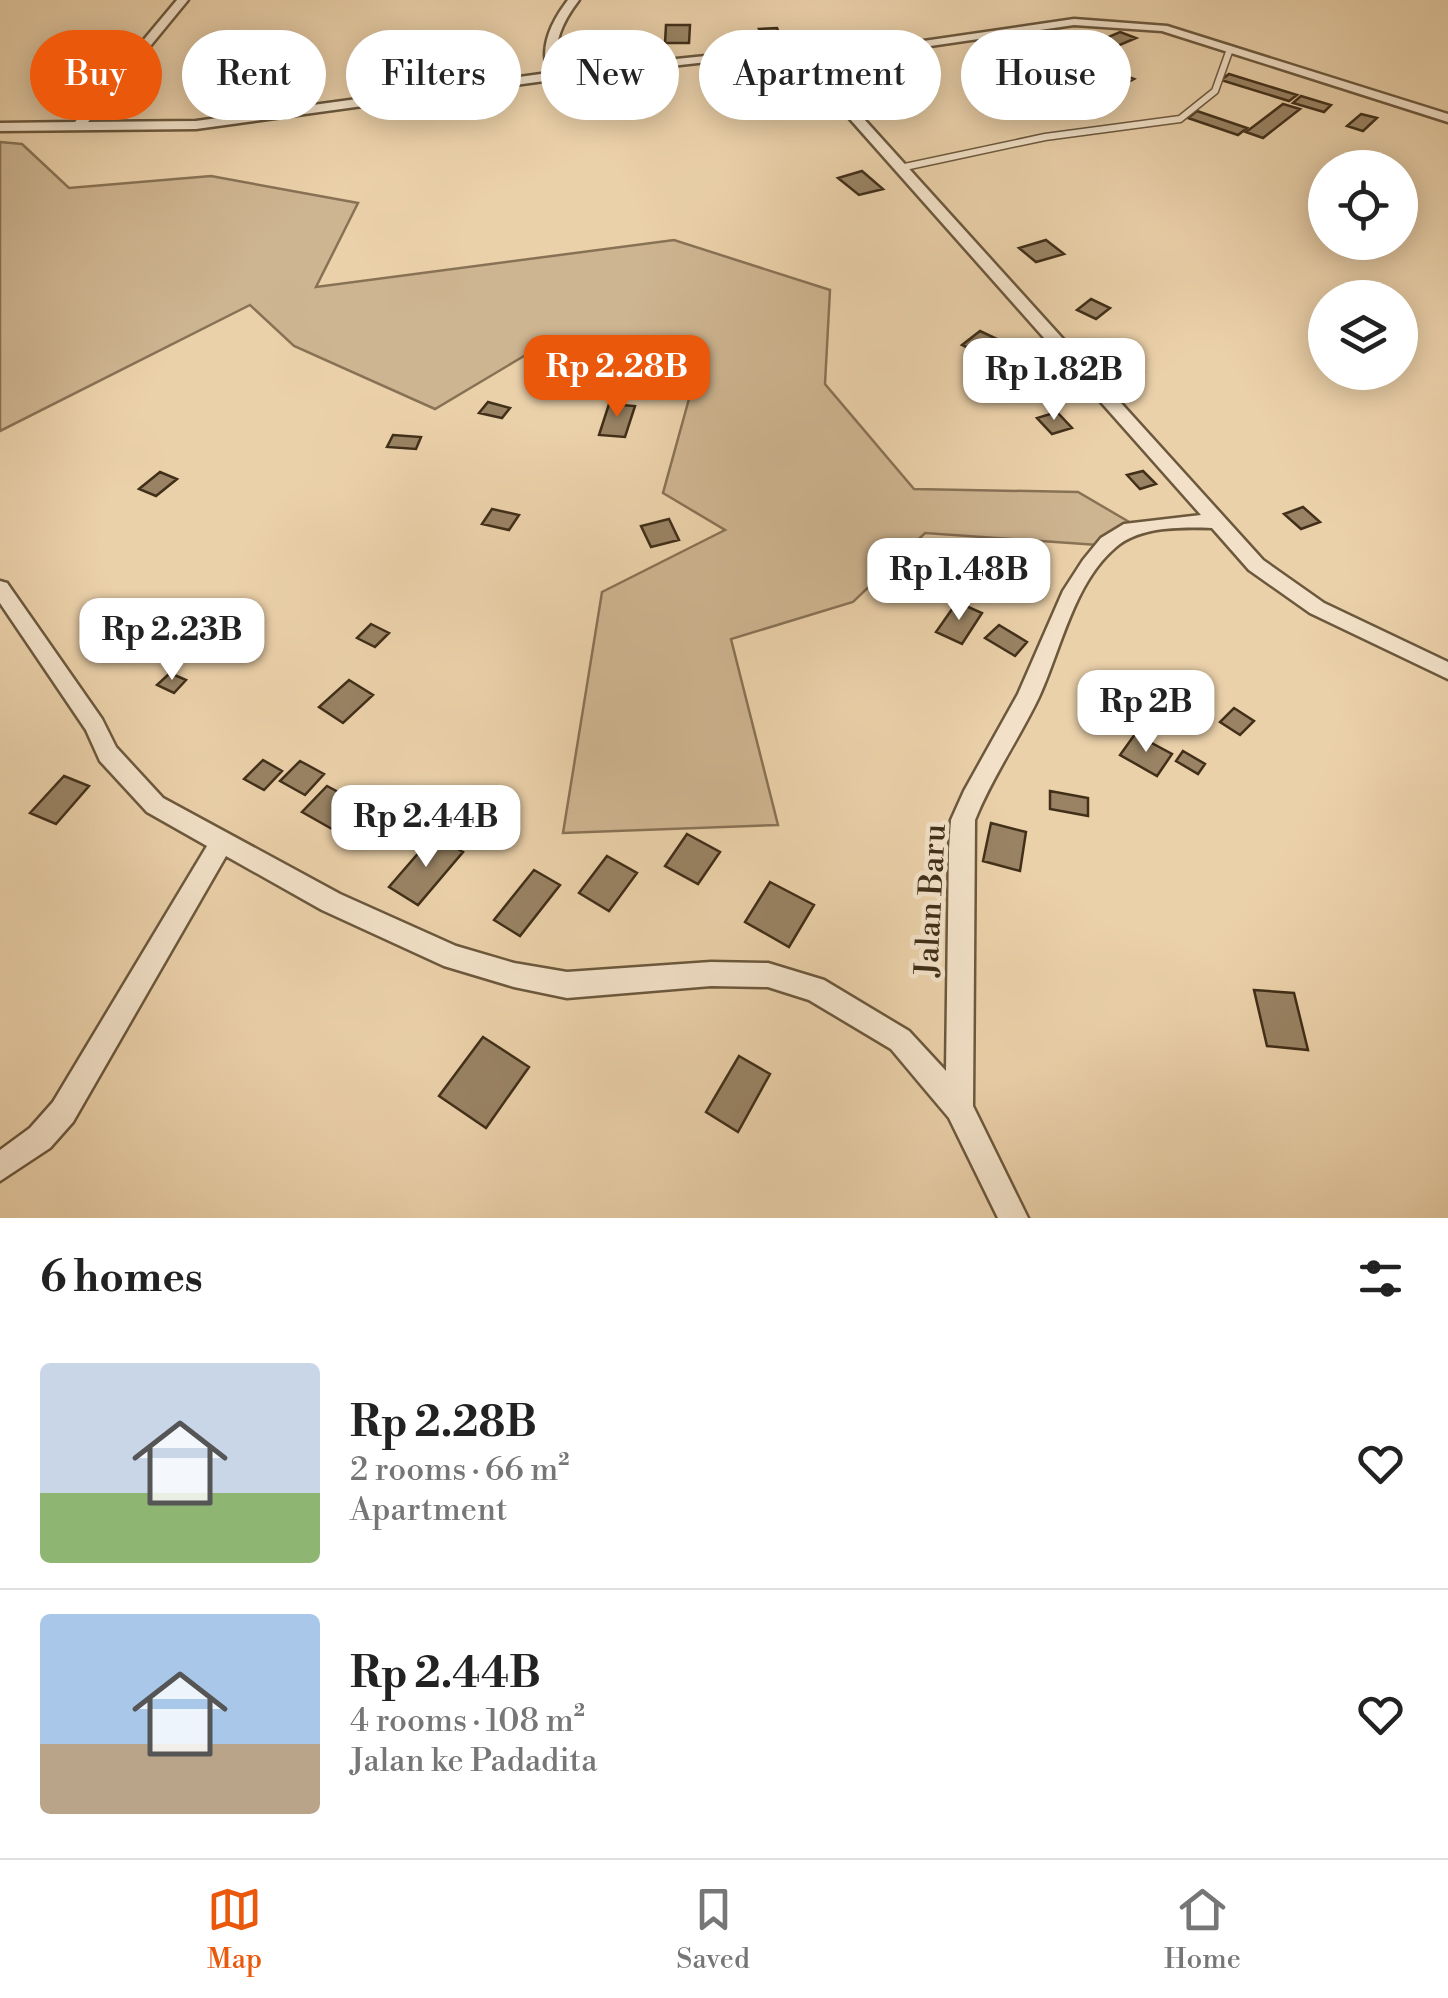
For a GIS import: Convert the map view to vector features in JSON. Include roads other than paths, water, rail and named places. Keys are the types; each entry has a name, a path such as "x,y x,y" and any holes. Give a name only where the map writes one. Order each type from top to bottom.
{"street":[{"path":"78,126 184,0"},
{"path":"556,30 574,0"},
{"path":"941,41 1074,22 1164,28 1448,118"},
{"path":"0,127 196,125 541,77"},
{"path":"857,120 1038,317 1215,522 1283,588 1448,671"},
{"name":"Jalan Baru","path":"959,1108 960,864 964,820 975,791 1047,660 1072,591 1108,543 1130,529 1185,520 1215,522"},
{"path":"0,588 94,725 108,754 155,805 220,845 453,957 514,975 567,985 711,974 768,975 815,988 900,1040 959,1108 1013,1218"},
{"path":"0,1167 40,1138 63,1112 220,845"}],"lane":[{"path":"900,168 1044,137 1180,119 1216,91 1230,48"}]}
